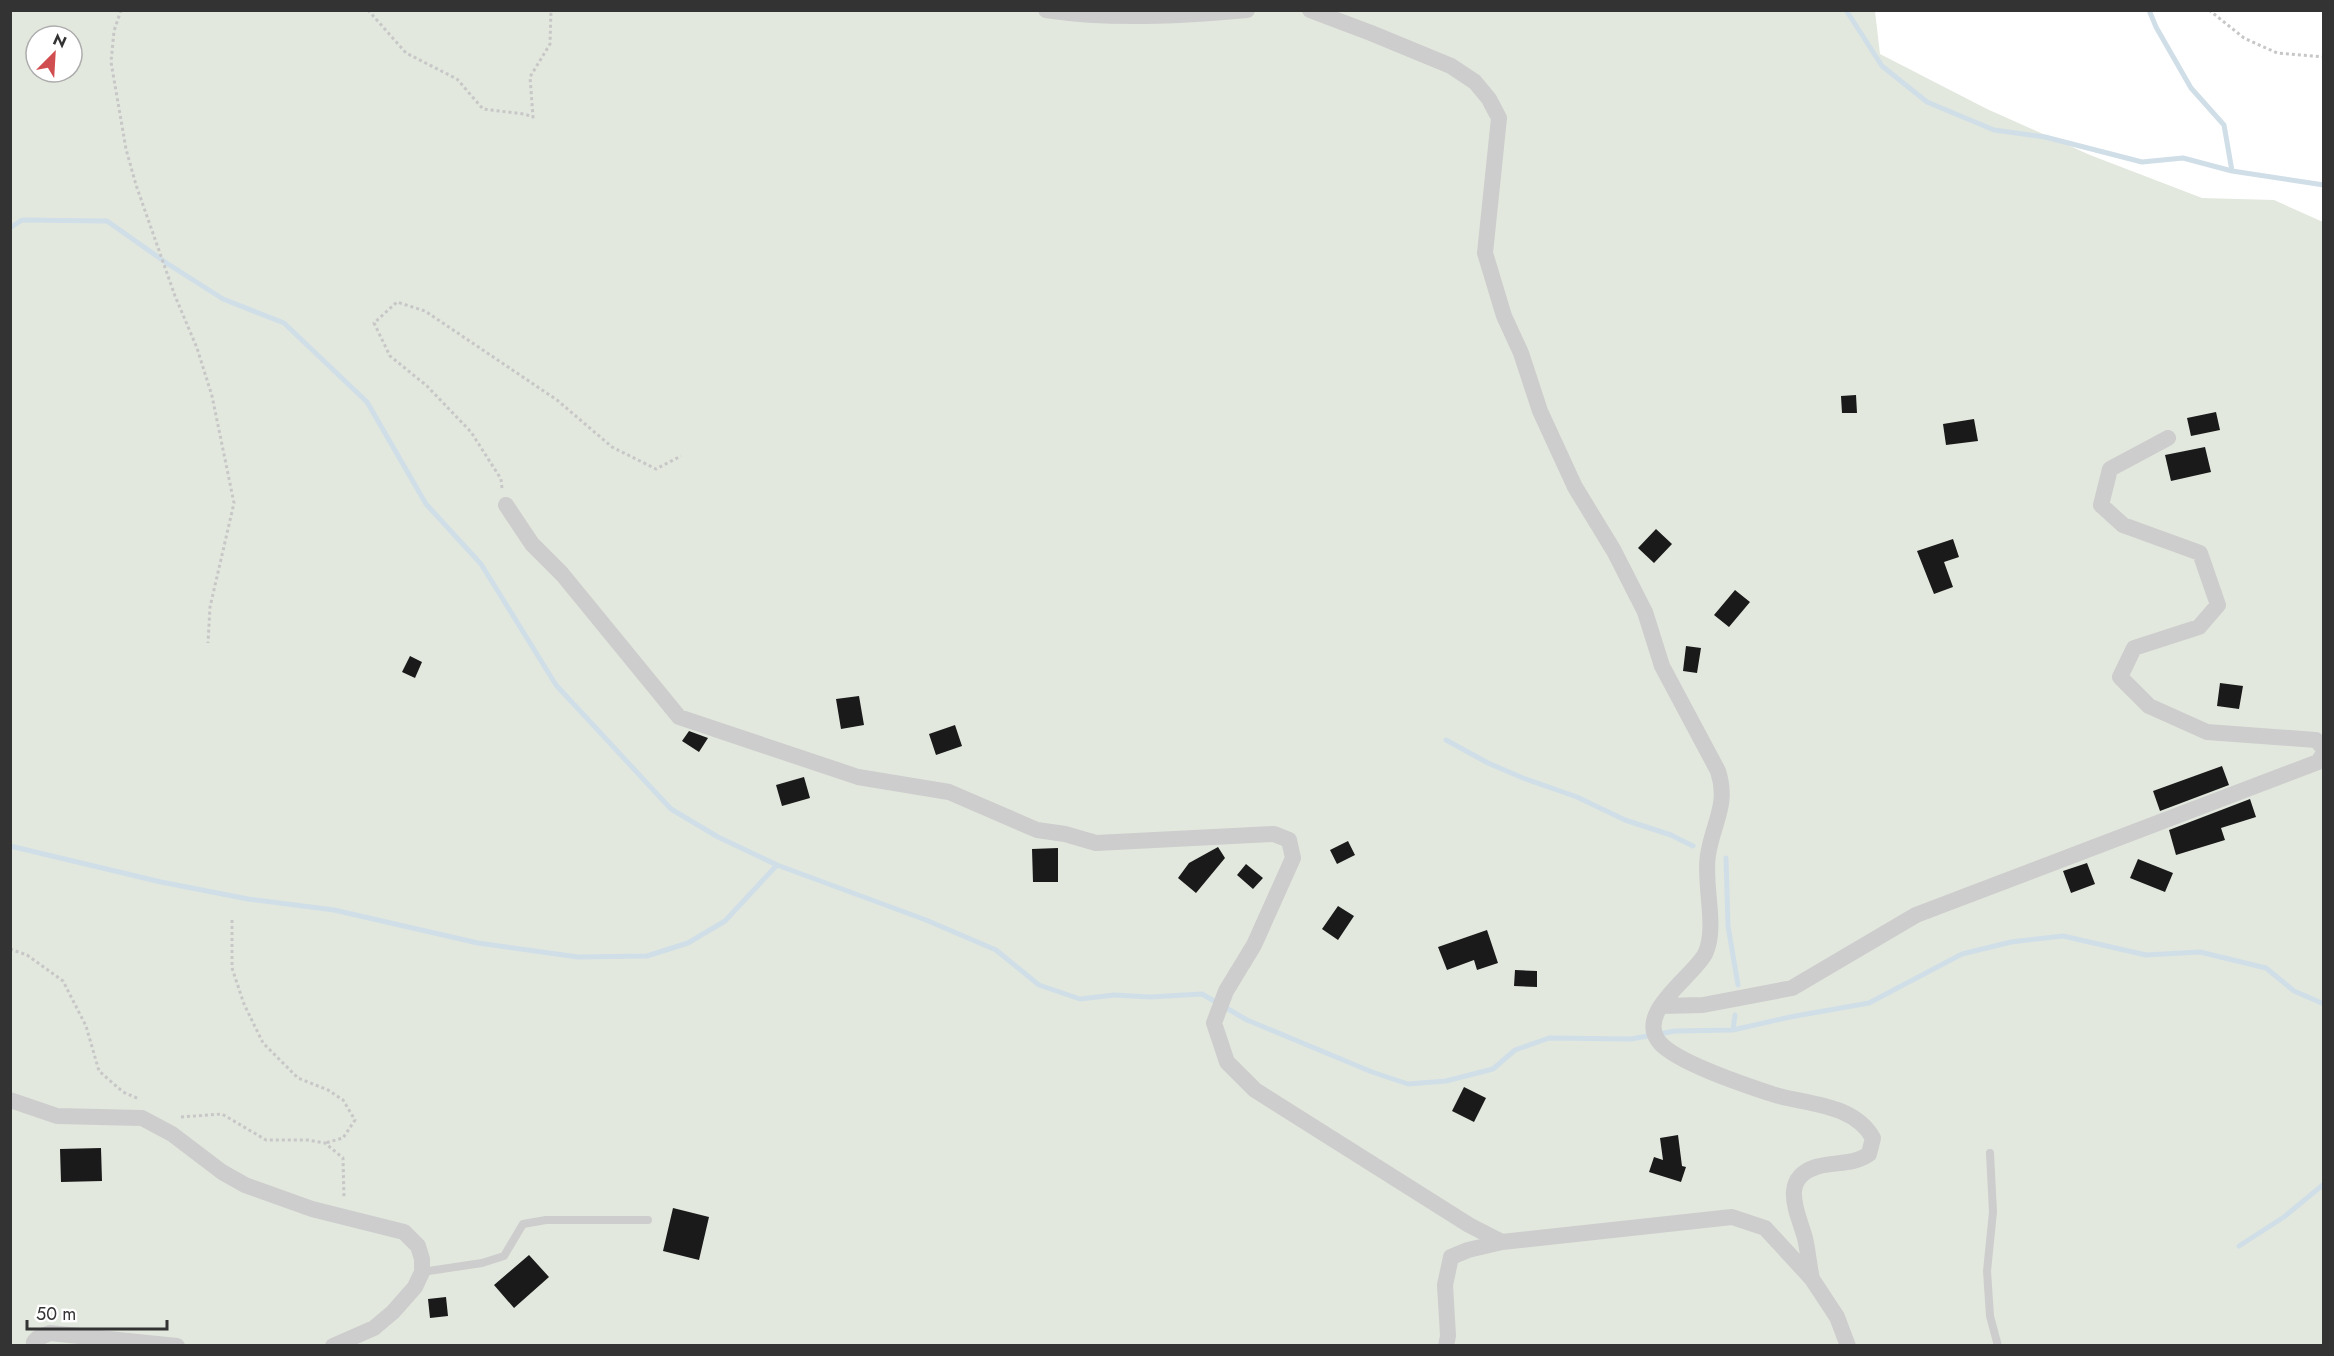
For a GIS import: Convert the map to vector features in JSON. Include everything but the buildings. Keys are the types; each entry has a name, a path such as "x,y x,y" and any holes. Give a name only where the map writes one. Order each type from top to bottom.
{"street":[{"path":"1046,10 1115,17 1163,17 1247,10"},
{"path":"1310,10 1451,66 1475,82 1489,99 1499,118 1485,253 1504,316 1521,353 1540,411 1575,487 1614,551 1645,612 1662,666 1718,771 1723,786 1722,802 1708,856 1711,937 1702,958 1656,1012 1653,1024 1655,1036 1673,1054 1772,1094 1840,1111 1862,1122 1873,1138 1869,1154 1861,1160 1817,1167 1805,1172 1797,1182 1792,1195 1805,1238 1812,1279"},
{"path":"1661,1006 1702,1005 1792,988 1916,915 2318,762 2324,751 2316,740 2207,732 2149,706 2120,677 2134,648 2199,627 2218,605 2200,553 2123,525 2101,505 2110,469 2168,438"},
{"path":"506,505 532,544 562,574 679,717 858,777 949,792 1037,830 1065,834 1096,843 1274,834 1289,840 1293,858 1254,945 1226,991 1214,1023 1227,1062 1255,1090 1469,1225 1502,1242"},
{"path":"10,1100 57,1116 142,1118 172,1134 235,1180 267,1195 344,1218 404,1232 418,1246 422,1259 422,1272 415,1287 380,1323 358,1336 333,1346"},
{"path":"1446,1346 1448,1336 1444,1285 1451,1257 1468,1250 1502,1242 1732,1217 1765,1228 1812,1279 1837,1317 1848,1346"},
{"path":"34,1346 38,1338 50,1333 177,1346"}],"lane":[{"path":"1990,1153 1993,1212 1987,1271 1990,1316 1998,1346"},
{"path":"422,1272 482,1263 504,1256 523,1224 546,1220 648,1220"}],"path":[{"path":"121,10 114,31 111,62 126,149 136,185 175,296 197,348 212,396 234,503 210,607 208,643"},
{"path":"368,10 406,53 457,80 483,109 533,117 530,77 550,44 551,10"},
{"path":"2209,10 2244,38 2277,53 2324,57"},
{"path":"506,505 501,479 471,432 427,386 390,356 374,324 397,302 425,311 495,357 557,400 612,447 656,469 681,456"},
{"path":"172,1113 182,1118 222,1114 266,1140 307,1140 325,1143 343,1138 354,1120 344,1100 328,1090 298,1078 263,1043 244,1004 232,968 232,920"},
{"path":"10,949 27,955 63,981 86,1026 99,1071 123,1092 142,1101"},
{"path":"325,1143 343,1158 344,1218"}],"shaded area":[{"path":"10,11 1875,11 1880,54 1987,109 2090,155 2202,198 2274,200 2323,222 2323,1345 11,1345"}],"waterway":[{"path":"1846,10 1882,66 1927,102 1994,130 2045,137 2142,162 2183,158 2232,171 2324,185"},
{"path":"2149,10 2156,27 2191,88 2224,125 2232,171"},
{"path":"10,228 22,220 107,221 223,299 284,323 367,402 426,504 481,564 556,685 671,809 718,837 777,865 926,920 996,950 1039,985 1080,999 1114,995 1150,997 1202,994 1247,1020 1372,1072 1408,1084 1446,1081 1493,1069 1515,1050 1549,1038 1631,1039 1675,1031 1733,1030 1869,1003 1962,954 2011,942 2063,936 2146,955 2200,952 2266,968 2294,991 2324,1004"},
{"path":"1446,740 1488,763 1577,797 1625,820 1671,835 1693,846"},
{"path":"10,846 161,882 248,899 334,910 478,943 578,957 647,956 688,943 725,921 777,865"},
{"path":"1726,858 1728,926 1738,985"},
{"path":"1733,1030 1735,1015"},
{"path":"2239,1246 2284,1217 2324,1184"}]}
